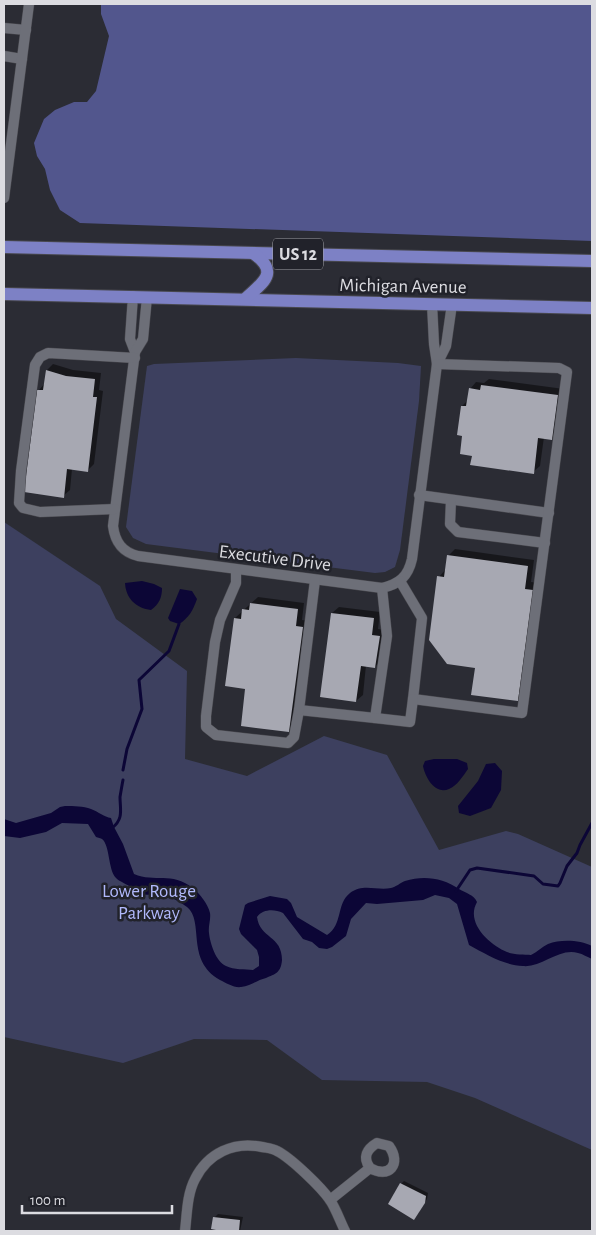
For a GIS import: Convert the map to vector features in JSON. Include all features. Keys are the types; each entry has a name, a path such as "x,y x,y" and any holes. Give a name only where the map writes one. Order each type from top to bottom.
{"main road":[{"name":"Michigan Avenue","path":"4,247 592,262"},
{"path":"245,299 261,285 268,270 264,262 253,253"},
{"name":"Michigan Avenue","path":"4,294 592,308"}],"street":[{"path":"4,198 7,149 29,4"},
{"path":"4,28 26,30"},
{"path":"4,56 22,59"},
{"name":"Executive Drive","path":"133,296 130,338 135,355"},
{"name":"Executive Drive","path":"147,297 142,338 135,355 113,526 114,534 120,546 132,554 315,580 382,588 393,586 400,581"},
{"path":"299,710 410,722 422,618 400,581 410,568 437,364 432,304"},
{"path":"437,364 446,346 452,304"},
{"path":"115,509 40,512 23,508 19,503 21,471 35,365 40,357 48,353 135,355"},
{"path":"413,699 522,713 566,372 559,368 437,364"},
{"path":"419,495 549,513"},
{"path":"451,500 450,524 458,532 545,543"},
{"path":"236,570 236,583 220,620 215,642 206,716 206,727 216,735 288,743 294,737 315,580"},
{"path":"375,718 388,636 382,588"},
{"path":"184,1231 190,1193 200,1170 219,1152 230,1147 252,1145 276,1150 296,1164 330,1200 345,1231"},
{"path":"330,1200 370,1168"}],"green space":[{"path":"296,358 398,363 421,366 419,401 400,550 395,567 385,572 375,573 146,544 133,538 126,527 147,366 154,364"},
{"name":"Lower Rouge Parkway","path":"4,522 100,586 116,619 187,671 185,759 247,776 324,736 387,755 439,850 506,831 518,834 592,867 592,1150 475,1098 427,1082 322,1080 267,1040 194,1039 123,1063 4,1037"}],"shaded area":[{"path":"101,4 592,4 592,241 80,223 60,210 50,190 45,169 37,156 34,143 44,119 55,110 74,102 87,102 96,91 109,36 101,14"},
{"path":"142,581 162,588 160,600 151,610 136,605 127,594 125,583"},
{"path":"180,589 192,591 197,599 190,613 179,624 170,621 168,618"},
{"path":"457,759 467,763 468,769 455,786 444,790 439,789 428,780 423,766 425,761"},
{"path":"495,763 502,771 501,790 491,808 470,816 459,813 458,806 478,781 486,764"},
{"path":"65,806 88,808 111,818 134,874 149,878 170,878 185,883 196,890 209,910 209,933 214,952 222,964 229,967 253,970 259,966 257,950 241,934 239,929 245,905 248,903 270,896 287,899 291,903 297,917 327,935 335,926 343,903 350,893 360,888 391,888 405,881 419,878 446,882 474,898 477,902 474,918 477,925 487,939 500,949 516,954 531,955 548,944 559,941 582,942 592,946 592,959 580,953 571,952 557,955 530,966 502,961 469,945 457,904 449,898 435,895 423,900 377,904 366,903 351,919 346,936 327,949 319,948 312,942 303,939 283,913 272,910 262,912 257,917 259,924 279,946 282,960 280,968 275,974 248,985 233,986 209,972 203,962 197,942 195,922 187,907 164,895 140,894 118,879 113,874 105,842 96,837 88,824 62,823 46,832 20,838 4,836 4,819 16,823 51,813"}],"building":[{"path":"46,370 66,376 95,379 93,397 97,397 88,472 67,469 64,498 24,492 37,390 43,390"},
{"path":"481,385 558,395 552,440 538,438 534,474 470,465 472,456 460,454 462,436 457,435 461,406 466,406 469,388 480,390"},
{"path":"447,555 528,566 525,589 533,590 518,701 471,695 475,668 447,664 429,640 437,576 444,577"},
{"path":"250,603 298,609 296,626 303,627 289,732 241,726 245,689 225,686 234,618 241,619 242,609 249,610"},
{"path":"331,613 374,618 372,635 380,636 375,668 361,666 356,702 320,697"},
{"path":"400,1183 426,1196 425,1203 414,1220 388,1204"},
{"path":"213,1217 240,1220 239,1231 216,1231 211,1229"}],"waterway":[{"path":"123,770 127,749 142,709 139,680 169,651 179,624"},
{"path":"112,828 120,817 120,797 123,780"},
{"path":"456,891 470,870 477,868 534,876 543,884 558,886 567,866 577,853 592,823"}]}
